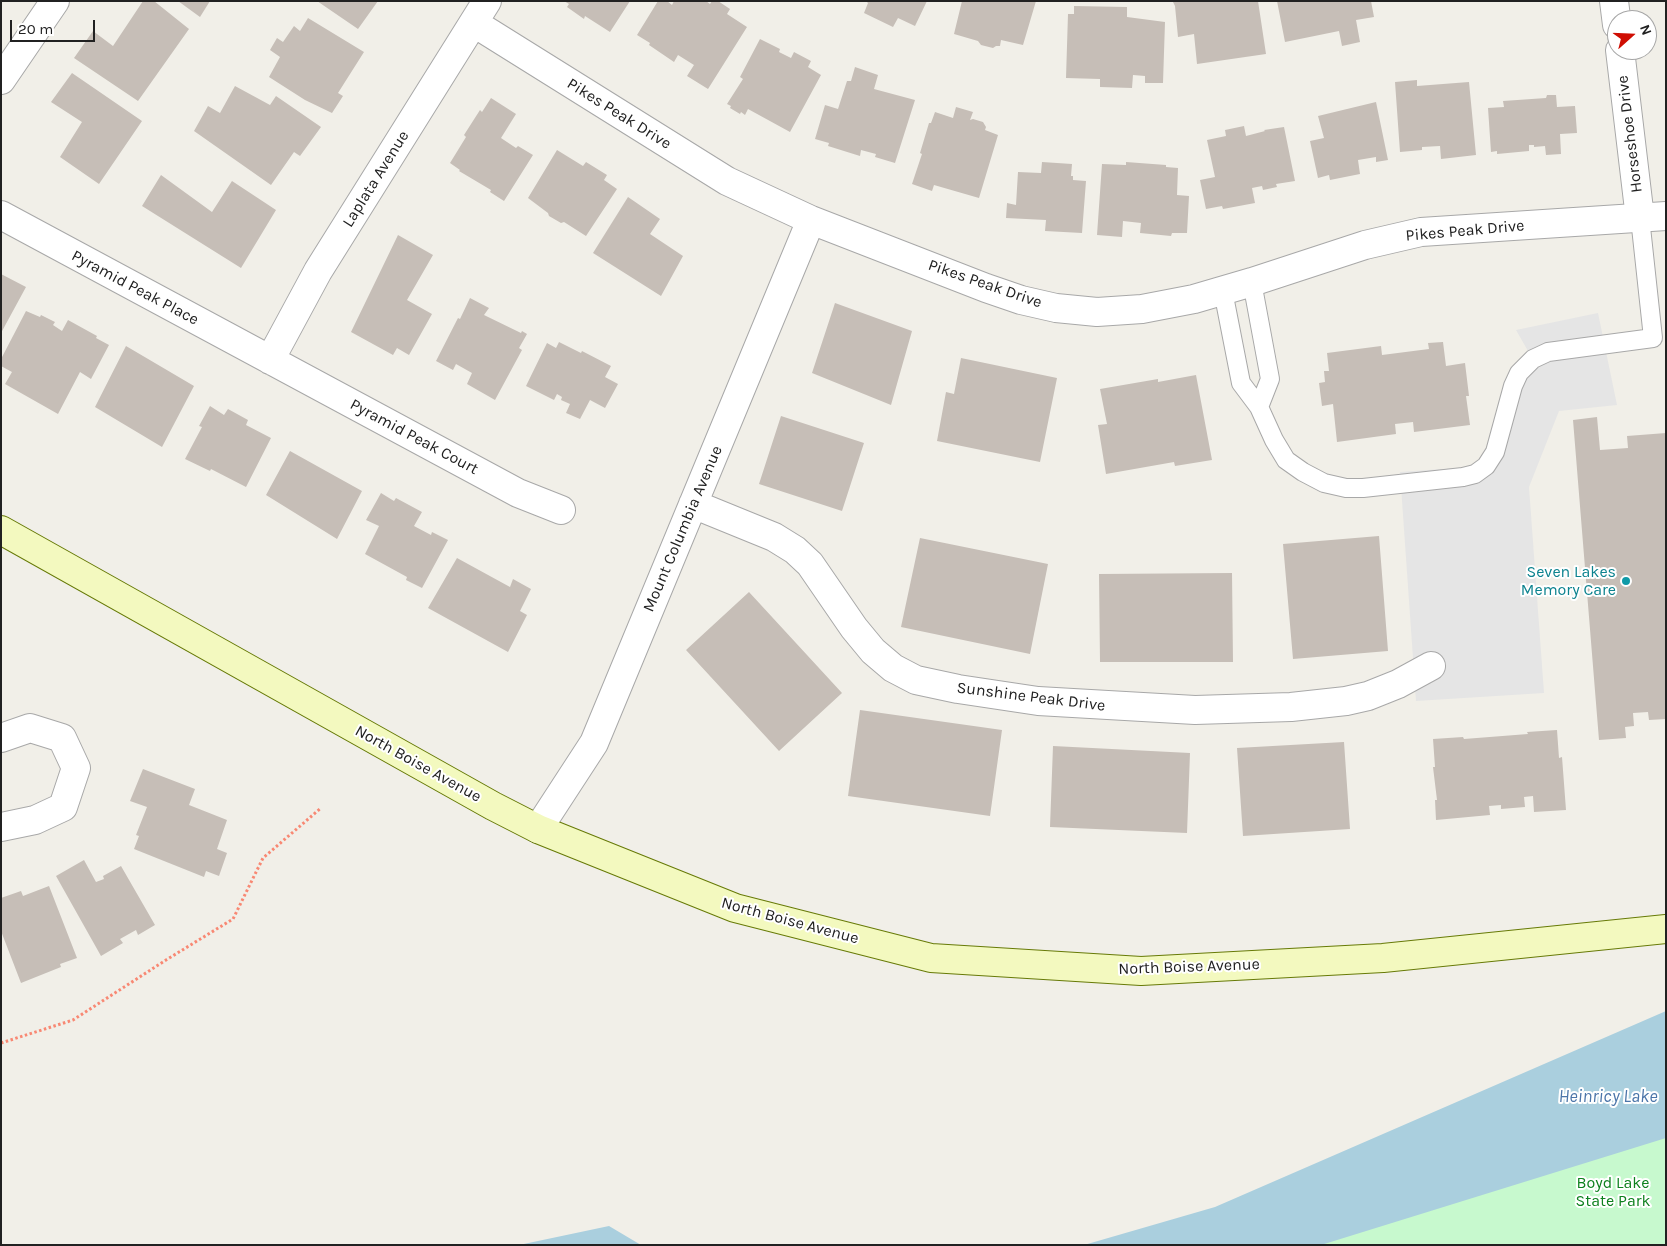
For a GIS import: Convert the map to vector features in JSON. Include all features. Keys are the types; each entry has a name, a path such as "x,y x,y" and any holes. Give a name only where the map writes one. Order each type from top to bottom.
{"street":[{"path":"1,80 55,1"},
{"name":"Pikes Peak Drive","path":"481,12 726,181 811,220 986,288 1021,300 1056,308 1097,312 1142,309 1223,291 1364,245 1421,232 1653,217"},
{"name":"Laplata Avenue","path":"270,360 318,271 481,12"},
{"name":"Horseshoe Drive","path":"1622,60 1653,217"},
{"name":"Pyramid Peak Place","path":"1,215 270,360"},
{"name":"Mount Columbia Avenue","path":"538,829 594,743 811,220"},
{"name":"Pyramid Peak Court","path":"270,360 518,493 561,510"},
{"name":"Sunshine Peak Drive","path":"693,504 774,538 795,550 810,564 854,628 873,650 893,668 916,680 941,686 1038,701 1122,707 1195,710 1291,707 1346,701 1368,696 1398,684 1431,666"},
{"name":"North Boise Avenue","path":"1,530 493,806 538,829 735,908 931,958 1141,972 1383,958 1666,929"},
{"path":"1,738 30,728 62,738 76,768 63,807 35,820 1,827"}],"lane":[{"path":"1223,291 1241,383 1259,407 1274,440 1286,460 1324,483 1346,488 1363,488 1463,477 1475,474 1486,466 1495,452 1513,386 1519,373 1533,359 1548,352 1660,338 1653,217"},
{"path":"1252,282 1270,379 1259,407"}],"path":[{"path":"1,1043 73,1020 233,919 263,858 321,808"}],"green space":[{"name":"Boyd Lake State Park","path":"1666,1119 1666,1245 1304,1245"}],"shaded area":[{"path":"1598,313 1617,405 1559,411 1529,487 1544,693 1416,701 1400,472 1486,466 1528,351 1516,330"}],"water":[{"name":"Heinricy Lake","path":"1666,1011 1666,1138 1321,1245 1084,1245 1215,1207"},
{"path":"609,1226 641,1245 519,1245"}],"building":[{"path":"143,1 154,1 189,29 138,101 74,58 93,31 113,46"},
{"path":"178,1 210,1 200,17"},
{"path":"317,1 378,1 358,29"},
{"path":"564,1 630,1 610,32 585,16 584,19 567,7 569,4"},
{"path":"658,1 667,1 672,5 674,1 706,1 710,4 712,1 718,1 730,9 727,14 747,27 708,89 687,76 694,65 678,55 674,62 637,35"},
{"path":"866,1 927,1 915,26 898,18 893,27 864,13 868,3"},
{"path":"962,1 1036,1 1023,45 1001,40 1000,46 993,48 981,45 978,41 954,34"},
{"path":"1258,1 1266,54 1197,64 1194,34 1178,37 1173,2"},
{"path":"1277,1 1371,1 1374,17 1356,20 1360,42 1342,46 1339,31 1285,42"},
{"path":"1074,6 1127,7 1127,17 1165,22 1163,83 1145,83 1145,76 1133,75 1132,88 1100,87 1100,79 1066,78 1068,14 1074,14"},
{"path":"308,18 364,52 338,93 343,96 332,113 305,100 269,77 280,57 270,50 277,38 283,42 294,26 300,31"},
{"path":"760,39 780,49 779,52 791,58 794,52 811,61 808,67 821,75 790,132 748,109 745,115 741,112 740,114 727,104 743,79 740,77"},
{"path":"855,67 878,75 874,89 915,100 895,163 875,157 876,154 861,150 860,156 828,146 829,143 815,139 825,105 838,109 847,81 851,81"},
{"path":"72,73 142,121 99,184 60,157 82,122 51,102"},
{"path":"1417,80 1417,86 1469,82 1476,155 1441,159 1440,146 1422,147 1422,150 1400,152 1395,82"},
{"path":"235,86 270,105 276,96 321,127 300,156 294,152 271,185 194,131 208,106 220,113"},
{"path":"1547,95 1556,95 1557,107 1575,106 1577,133 1560,134 1561,154 1546,155 1545,146 1534,147 1534,145 1529,145 1529,151 1497,154 1497,151 1491,152 1488,108 1504,107 1503,101 1546,98"},
{"path":"491,98 516,114 501,138 516,148 518,146 533,155 504,201 490,192 491,190 459,171 450,163 466,137 464,135 480,110 482,112"},
{"path":"1376,102 1388,160 1376,162 1376,157 1358,160 1360,174 1330,180 1329,175 1318,178 1310,141 1324,138 1318,116"},
{"path":"956,107 973,112 970,120 983,122 986,127 985,130 998,135 979,198 934,185 932,191 912,184 922,154 920,153 929,123 931,123 935,112 953,118"},
{"path":"1244,126 1246,136 1264,130 1284,127 1295,181 1276,184 1277,187 1263,190 1262,186 1252,188 1255,203 1223,209 1222,206 1206,209 1200,180 1215,177 1207,140 1226,136 1225,130"},
{"path":"557,150 583,166 586,162 607,175 604,180 617,189 586,236 564,222 561,223 549,216 548,213 528,198"},
{"path":"1042,162 1072,164 1071,176 1073,176 1073,180 1086,181 1082,233 1045,231 1046,220 1006,218 1007,203 1016,205 1018,172 1041,173"},
{"path":"1126,162 1166,165 1166,167 1178,168 1177,195 1189,196 1187,233 1172,233 1171,236 1140,233 1141,223 1123,221 1122,237 1097,235 1102,164 1126,165"},
{"path":"161,175 212,212 232,181 276,210 241,268 142,206"},
{"path":"628,197 660,219 650,234 683,256 661,296 593,253"},
{"path":"398,235 433,255 407,300 432,314 409,355 397,348 393,355 351,332"},
{"path":"1,274 26,287 1,333"},
{"path":"470,298 489,308 484,315 521,333 522,331 527,334 519,348 522,350 495,400 467,384 472,373 456,364 453,370 436,361"},
{"path":"835,303 912,331 891,405 812,373"},
{"path":"26,311 40,317 41,315 55,322 53,325 62,331 68,320 109,345 91,379 80,372 58,414 5,384 12,372 1,366 1,359"},
{"path":"559,342 611,366 605,377 618,384 605,408 590,400 580,419 566,413 570,404 561,400 562,397 557,394 554,400 526,386 547,343 556,348"},
{"path":"1443,342 1446,366 1465,363 1469,396 1466,396 1470,425 1414,432 1413,422 1395,424 1396,434 1337,442 1333,404 1322,406 1319,383 1325,382 1324,371 1329,371 1327,353 1381,346 1382,355 1429,349 1428,343"},
{"path":"126,346 194,386 162,447 95,407"},
{"path":"961,358 1057,378 1040,462 937,441 946,392 954,394"},
{"path":"1196,375 1212,460 1175,466 1174,462 1106,474 1098,425 1107,424 1100,389 1158,379 1158,382"},
{"path":"210,406 224,415 228,409 248,420 246,425 271,438 246,487 211,469 210,471 185,459 202,427 199,426"},
{"path":"781,416 864,443 842,511 759,484"},
{"name":"Seven Lakes Memory Care","path":"1597,417 1600,450 1628,448 1627,436 1666,433 1666,719 1649,720 1648,712 1633,713 1634,726 1625,727 1626,738 1599,740 1573,420"},
{"path":"290,451 362,491 337,539 266,495"},
{"path":"381,493 394,501 396,498 422,512 414,526 431,535 432,532 448,540 422,588 406,580 407,577 365,554 379,526 366,520"},
{"path":"1379,536 1388,651 1293,659 1283,544"},
{"path":"920,538 1048,564 1030,654 901,627"},
{"path":"457,558 510,587 513,579 531,589 520,611 527,615 508,652 428,608"},
{"path":"1232,573 1233,662 1100,662 1099,574"},
{"path":"749,592 842,693 779,751 686,650"},
{"path":"860,710 1002,730 990,816 848,796"},
{"path":"1557,730 1559,758 1562,757 1566,810 1534,812 1533,796 1524,797 1525,807 1501,809 1501,805 1489,806 1490,815 1436,820 1435,800 1437,800 1433,767 1435,767 1433,739 1463,737 1464,739"},
{"path":"1344,742 1350,829 1243,836 1237,748"},
{"path":"1053,746 1190,753 1187,833 1050,827"},
{"path":"143,769 195,789 189,805 227,820 217,849 227,853 219,876 206,871 204,877 134,849 139,836 136,835 147,807 130,801"},
{"path":"84,860 96,882 104,879 103,876 121,866 155,925 138,935 136,930 120,939 123,943 101,956 56,876"},
{"path":"49,886 77,958 60,964 61,967 21,983 1,931 1,898 21,891 23,896"}],"place":[{"name":"Seven Lakes Memory Care","path":"1626,581"}]}
